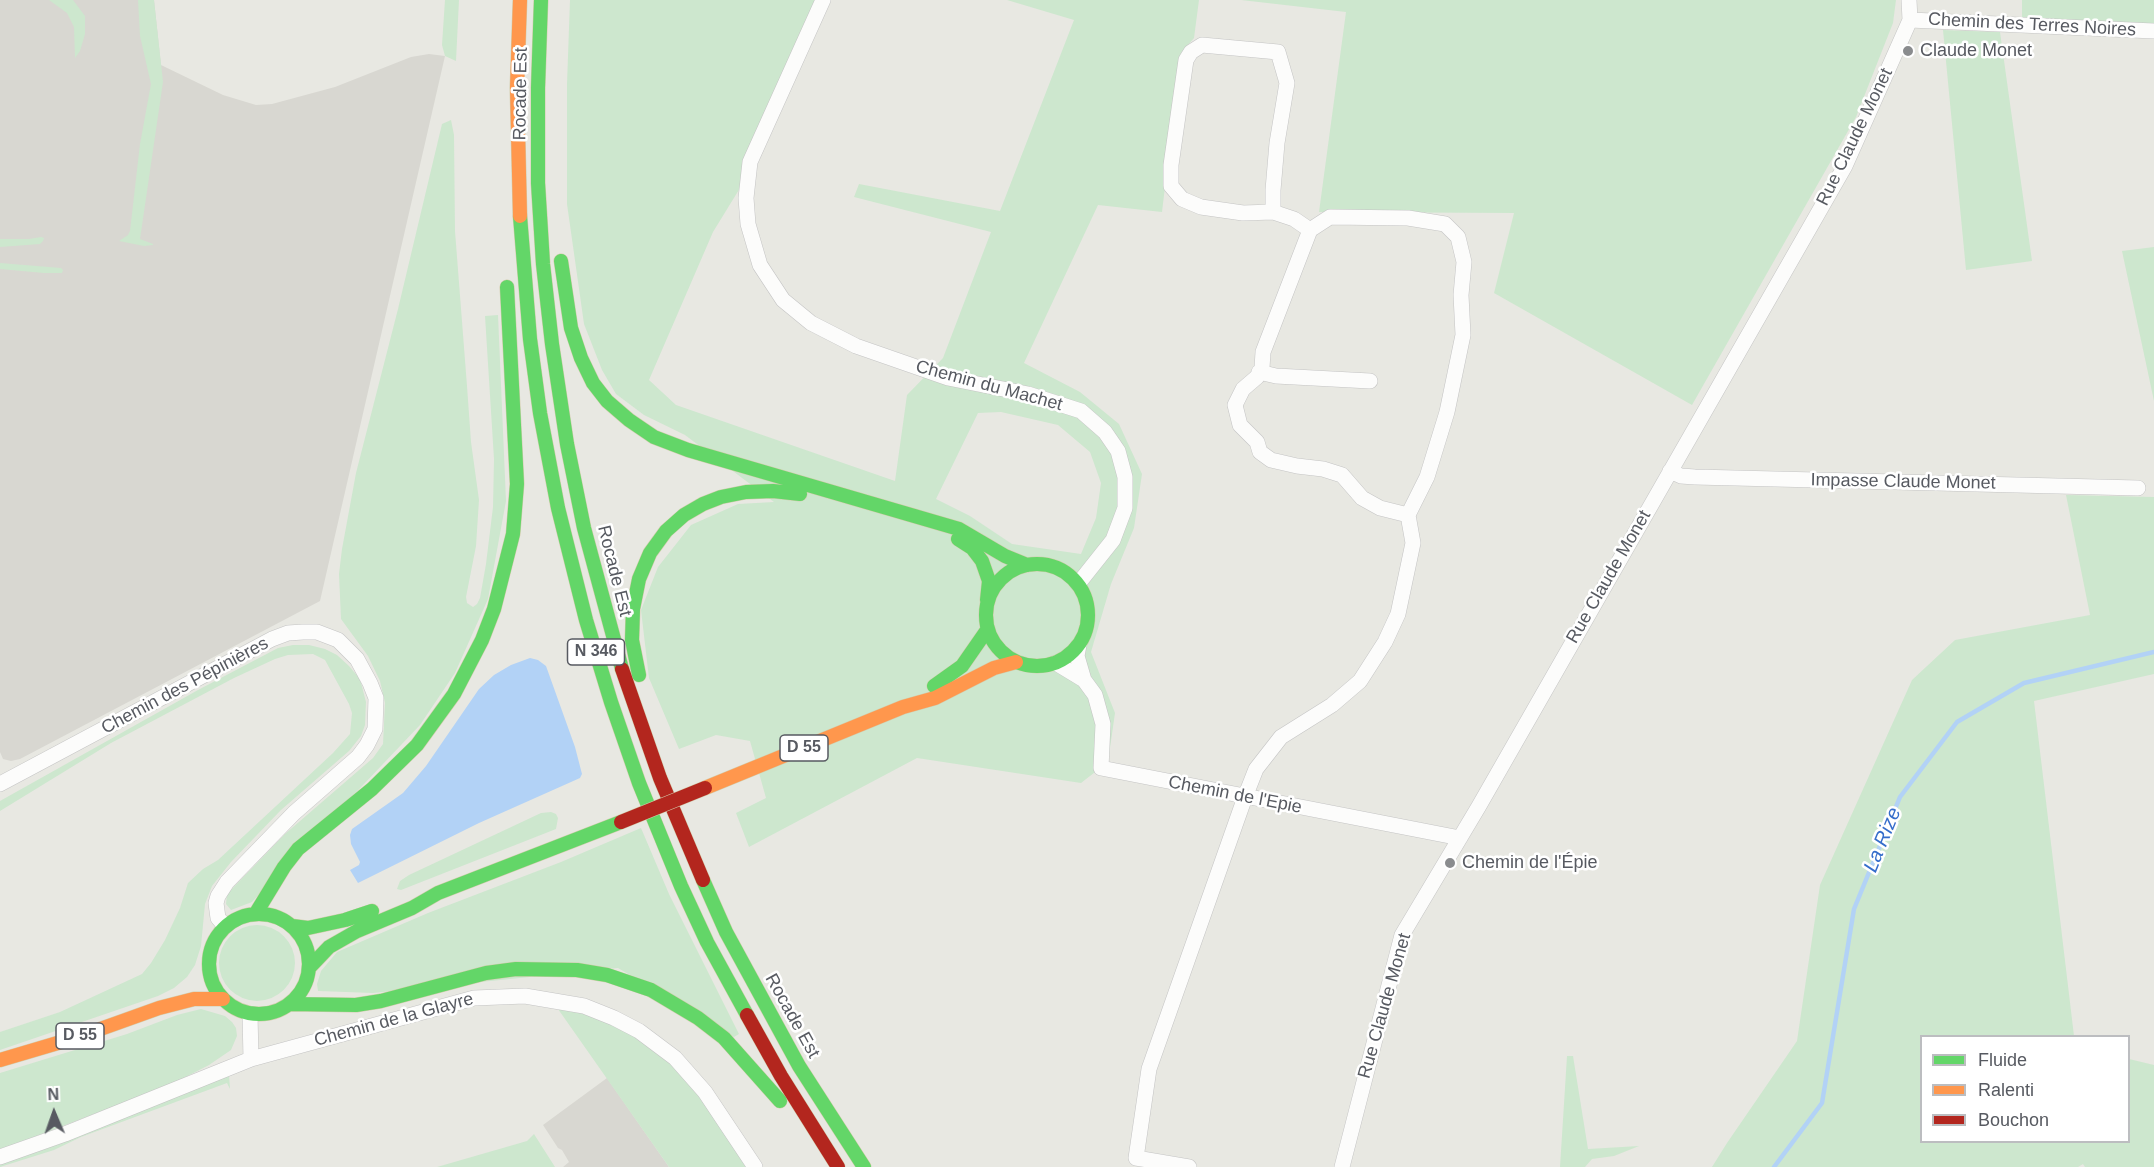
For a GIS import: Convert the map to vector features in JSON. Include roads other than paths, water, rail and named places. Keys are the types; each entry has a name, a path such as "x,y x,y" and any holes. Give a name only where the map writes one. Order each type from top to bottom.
{"main road":[{"name":"Rocade Est","path":"520,0 517,88 518,182 522,258 530,339 540,413 556,497 586,620 639,783 707,942 741,1007 837,1167"},
{"name":"Rocade Est","path":"541,0 538,183 543,264 567,444 584,528 607,619 647,743 680,829 726,932 799,1066 864,1167"},
{"path":"504,143 505,109 517,88"},
{"path":"538,88 549,119 552,157"},
{"path":"560,252 571,328 580,358 593,383 607,401 628,420 654,436 688,450 959,529 1005,556 1027,564 1055,567 1068,574 1078,584 1085,599 1088,614 1086,630 1079,645 1067,656 1056,663 1042,666 1029,666 1016,662 994,643 987,630 985,615 989,581 977,554 962,541 949,535 802,494 772,491 746,492 722,497 703,504 684,515 666,531 650,554 639,579 633,609 632,640 634,657 652,723 647,743"},
{"path":"256,913 284,867 298,849 372,789 417,745 454,694 486,630 511,546 518,484 507,278"},
{"path":"987,600 1002,577 1027,564"},
{"name":"D 55","path":"903,707 962,666 987,630"},
{"name":"D 55","path":"309,968 329,947 412,908 438,893 705,789 903,707 935,698 994,668 1016,662"},
{"name":"D 55","path":"292,926 308,928 345,920 406,900 438,893"},
{"path":"256,913 281,918 292,926 302,938 308,952 309,968 306,982 299,994 277,1011 264,1014 250,1014 236,1009 223,999 214,988 209,974 208,960 214,941 225,926 234,919 256,913"},
{"name":"D 55","path":"159,1008 190,983 208,960"},
{"path":"289,1004 356,1005 381,1001 486,973 516,969 578,970 629,981 676,1003 724,1038 771,1089 814,1152 837,1167"},
{"name":"D 55","path":"0,1060 78,1037 159,1008 194,999 223,999"}],"street":[{"name":"Chemin du Machet","path":"823,0 750,162 746,198 748,224 760,265 783,300 792,308 811,323 856,346 948,378 1028,393 1081,411 1105,432 1118,451 1125,477 1125,508 1113,540 1078,584"},
{"name":"Rue Claude Monet","path":"1342,1167 1402,935 1460,838 1845,166 1910,20 1909,0"},
{"name":"Chemin des Terres Noires","path":"1910,20 2154,31"},
{"path":"1273,212 1277,143 1287,83 1278,52 1202,45 1191,52 1186,60 1171,165 1171,186 1182,199 1201,207 1243,213 1273,212 1294,219 1310,230"},
{"path":"1190,1167 1136,1158 1149,1070 1256,769 1281,736 1332,705 1360,681 1385,642 1398,614 1413,543 1408,515 1427,477 1434,456 1447,412 1463,335 1461,295 1464,262 1458,237 1445,224 1408,218 1330,217 1310,230 1263,352 1262,368 1243,389 1235,405 1240,425 1257,442 1260,452 1271,460 1323,469 1342,475 1362,498 1380,508 1408,515"},
{"path":"1260,372 1276,376 1370,381"},
{"name":"Impasse Claude Monet","path":"1670,471 1681,476 1695,477 2138,488"},
{"name":"Chemin des Pépinières","path":"0,784 272,639 288,633 317,632 338,640 357,659 370,683 376,698 375,729 358,757 294,813 227,882 216,903 218,918 225,926"},
{"name":"Chemin de l'Epie","path":"1079,645 1077,656 1084,680 1095,695 1103,724 1101,768 1460,838"},
{"path":"1056,663 1084,680"},
{"name":"Chemin de la Glayre","path":"0,1157 65,1134 251,1059 474,998 525,996 575,1004 601,1012 639,1030 675,1058 705,1092 755,1167"},
{"path":"250,1014 251,1059"}],"water":[{"path":"530,658 546,666 575,747 582,774 580,778 479,823 358,883 350,870 360,862 351,844 352,829 403,793 426,766 479,689 494,675"}],"waterway":[{"name":"La Rize","path":"1774,1167 1822,1103 1854,909 1900,797 1957,722 2024,683 2154,652"}],"place":[{"name":"Claude Monet","path":"1908,51"},
{"name":"Chemin de l'Épie","path":"1450,863"}]}
